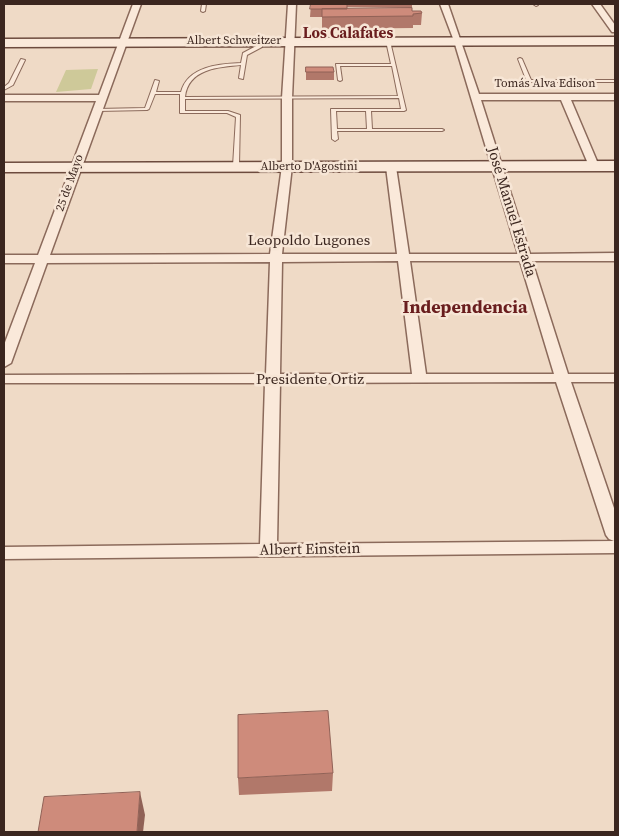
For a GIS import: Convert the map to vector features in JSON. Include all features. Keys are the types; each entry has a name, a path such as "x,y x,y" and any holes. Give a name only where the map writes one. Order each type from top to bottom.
{"main road":[{"name":"Albert Schweitzer","path":"4,43 615,41"},
{"name":"Alberto D'Agostini","path":"4,168 76,166 615,166"}],"street":[{"name":"25 de Mayo","path":"4,363 137,4"},
{"path":"268,550 276,258 287,166 287,98 292,4"},
{"name":"José Manuel Estrada","path":"444,4 476,96 562,378 615,536"},
{"path":"596,4 615,30"},
{"path":"4,96 101,98"},
{"name":"Tomás Alva Edison","path":"476,96 615,97"},
{"path":"565,97 594,166"},
{"path":"391,167 420,380"},
{"name":"Leopoldo Lugones","path":"4,259 615,256"},
{"name":"Presidente Ortiz","path":"4,379 420,380 615,378"},
{"name":"Albert Einstein","path":"4,553 615,547"}],"lane":[{"path":"203,11 204,4"},
{"path":"241,78 245,54 260,46 260,41"},
{"path":"335,139 333,110 404,110 388,41"},
{"path":"520,59 529,81 615,81"},
{"path":"4,96 23,60"},
{"path":"236,166 238,116 228,112 182,112 183,96 188,80 218,66 242,64"},
{"path":"340,80 338,65 393,65"},
{"path":"97,110 147,109 157,81"},
{"path":"154,93 183,96 287,98 401,97"},
{"path":"368,110 370,130"},
{"path":"335,130 442,130"}],"shaded area":[{"path":"98,69 91,89 56,92 66,70"}],"building":[{"path":"311,4 347,4 347,9 310,9"},
{"path":"412,8 412,11 421,11 422,13 413,14 413,16 322,17 322,9"},
{"path":"306,67 333,67 334,72 306,72"},
{"path":"328,711 333,773 238,778 238,715"},
{"path":"140,792 137,832 38,832 44,797"}],"district":[{"name":"Los Calafates","path":"348,34"},
{"name":"Independencia","path":"465,308"}]}
